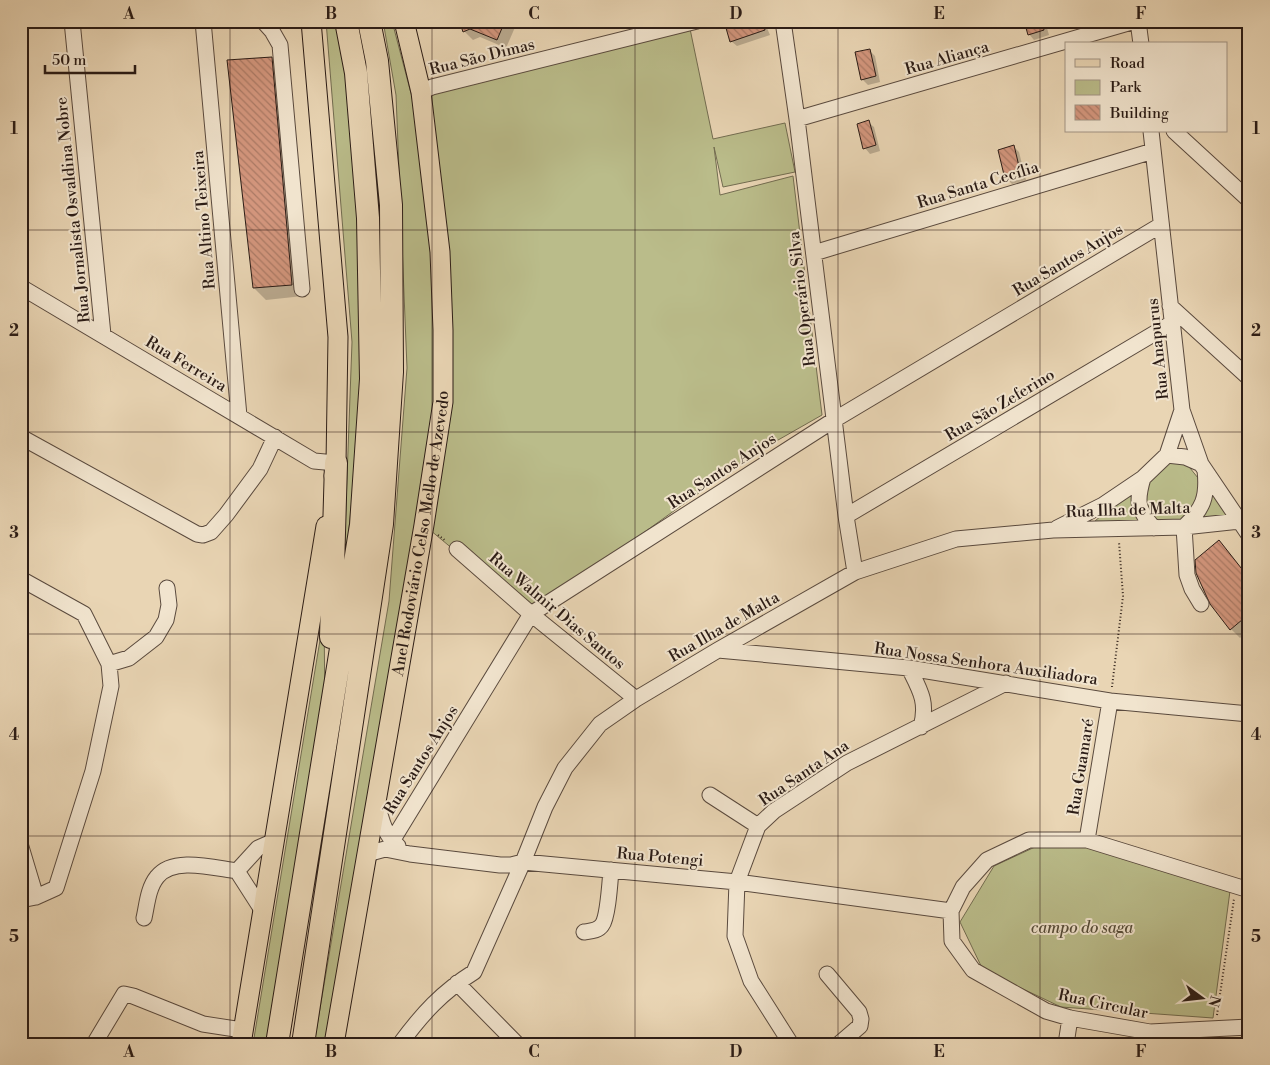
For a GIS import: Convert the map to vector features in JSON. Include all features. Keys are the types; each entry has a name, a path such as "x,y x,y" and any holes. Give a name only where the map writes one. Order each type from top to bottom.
{"highway":[{"path":"277,1044 361,525 371,379 368,218 356,73 346,21"},
{"path":"302,1044 382,524 392,372 391,205 377,61 369,21"},
{"path":"328,726 336,463"}],"main road":[{"path":"242,1037 336,463 338,337 311,21"},
{"name":"Anel Rodoviário Celso Mello de Azevedo","path":"334,1044 424,524 442,402 443,330 440,252 421,92 404,21"}],"street":[{"name":"Rua Jornalista Osvaldina Nobre","path":"72,21 103,335"},
{"name":"Rua Altino Teixeira","path":"203,21 239,416"},
{"path":"263,21 272,31 280,45 302,289"},
{"name":"Rua São Dimas","path":"421,92 432,87 697,21"},
{"name":"Rua Operário Silva","path":"783,21 814,252 846,516 856,572"},
{"path":"1136,21 1141,42"},
{"name":"Rua Aliança","path":"797,119 1136,21"},
{"name":"Rua Anapurus","path":"1053,530 1103,505 1143,478 1167,455 1182,410 1151,132"},
{"path":"1175,132 1249,200"},
{"name":"Rua Santa Cecília","path":"814,252 1153,151"},
{"name":"Rua Santos Anjos","path":"392,840 531,614 834,420 1161,225"},
{"name":"Rua Ferreira","path":"21,287 314,461 336,463"},
{"path":"1170,306 1249,378"},
{"name":"Rua São Zeferino","path":"846,516 1172,323"},
{"path":"1182,410 1203,467 1206,482 1205,501 1195,517 1184,527 1187,575 1192,589 1201,604"},
{"path":"21,437 197,534 203,535 210,532 232,508 260,469 275,438"},
{"path":"1167,455 1185,457 1203,467 1243,520 1249,534"},
{"path":"1143,478 1138,496 1142,515 1154,528"},
{"name":"Rua Ilha de Malta","path":"400,1044 425,1011 457,983 474,972 524,862 545,807 565,768 600,724 636,698 856,572 956,539 1053,530 1184,527 1243,520"},
{"name":"Rua Walmir Dias Santos","path":"457,549 531,614 636,698"},
{"path":"21,579 84,614 109,664 111,686 93,771 56,888 28,899 21,847"},
{"path":"109,664 129,658 156,638 166,620 169,605 167,588"},
{"name":"Rua Nossa Senhora Auxiliadora","path":"718,650 909,668 1110,700 1249,714"},
{"path":"909,668 925,706 921,727"},
{"name":"Rua Santa Ana","path":"792,1044 751,981 735,936 736,882 758,826 774,812 847,763 1006,683"},
{"name":"Rua Guamaré","path":"1087,840 1110,700"},
{"path":"710,795 758,826"},
{"name":"Rua Santos Anjos","path":"376,800 381,819 392,840 410,854"},
{"name":"Rua Circular","path":"1242,888 1087,840 1029,840 988,860 963,887 951,912 952,941 973,970 1046,1011 1070,1018 1150,1032 1249,1027"},
{"path":"237,871 258,848 274,841"},
{"name":"Rua Potengi","path":"367,854 386,849 410,854 500,865 524,862 736,882 951,912"},
{"path":"144,918 149,893 156,878 166,868 176,865 194,865 237,871 262,910"},
{"path":"584,932 596,930 602,926 605,917 610,870"},
{"path":"827,974 860,1012 860,1026 839,1044"},
{"path":"457,983 517,1044"},
{"path":"94,1044 124,994 242,1037"},
{"path":"1066,1044 1070,1018"}],"path":[{"path":"424,524 457,549"},
{"path":"1110,700 1123,596 1118,528"},
{"path":"1215,1030 1242,888"}],"green space":[{"path":"326,21 339,21 353,110 363,254 361,412 343,587 352,342"},
{"path":"383,21 392,21 413,101 443,330 421,92 689,24 713,139 785,123 795,172 723,187 714,147 720,195 793,176 822,415 750,456 531,614 424,525 328,1044 314,1044 389,601 407,368 396,95"},
{"path":"1172,462 1186,463 1198,478 1202,493 1190,510 1179,521 1169,524 1154,524 1147,515 1145,483 1154,471"},
{"path":"1210,487 1236,518 1193,523"},
{"path":"1134,488 1145,524 1095,521"},
{"path":"324,616 325,711 271,1044 253,1044"},
{"name":"campo do saga","path":"1086,846 1230,891 1213,1018 1061,1007 983,970 960,922 994,866 1035,847"}],"building":[{"path":"451,21 505,21 497,40 470,29 463,32 461,26"},
{"path":"746,21 763,21 765,30 730,42 726,28"},
{"path":"1024,21 1042,21 1044,30 1028,35"},
{"path":"870,49 876,76 861,80 855,52"},
{"path":"272,57 292,285 253,288 227,60"},
{"path":"869,120 876,145 863,149 857,124"},
{"path":"1014,145 1021,175 1005,179 998,150"},
{"path":"1219,540 1249,578 1249,614 1230,630 1210,604 1196,573 1195,560"}]}
